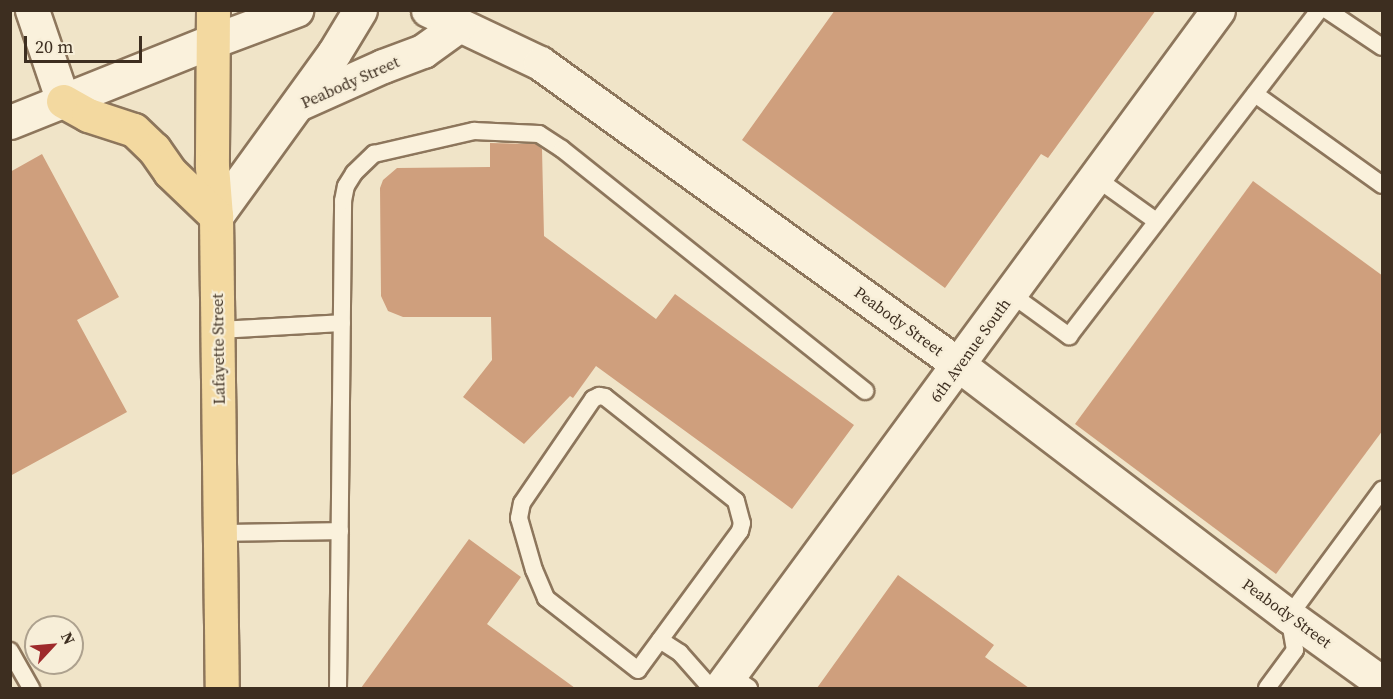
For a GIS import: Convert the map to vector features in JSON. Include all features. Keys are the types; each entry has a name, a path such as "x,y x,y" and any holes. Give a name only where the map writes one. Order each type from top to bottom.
{"main road":[{"name":"Lafayette Street","path":"213,26 212,166 216,216 222,688"},
{"path":"63,101 88,115 134,130 154,149 170,172 216,216"}],"street":[{"path":"33,10 63,101"},
{"path":"10,123 146,70 213,26 296,10"},
{"path":"295,106 334,53 360,10"},
{"name":"Peabody Street","path":"428,10 453,18 540,63 959,364 1289,616 1383,682"},
{"name":"6th Avenue South","path":"728,685 1218,10"},
{"name":"Peabody Street","path":"216,216 295,106 383,66 423,51 453,18"}],"lane":[{"path":"1011,294 1069,336 1319,10"},
{"path":"1327,10 1383,46"},
{"path":"1255,94 1383,185"},
{"path":"338,688 343,201 346,186 374,154 390,148 474,131 539,134 562,149 865,391"},
{"path":"1096,177 1156,221"},
{"path":"218,330 342,323"},
{"path":"599,396 605,397 736,501 742,523 740,531 660,640 639,669 635,670 546,598 522,533 519,518 522,503 593,399 599,396"},
{"path":"1267,688 1295,650 1289,616 1383,490"},
{"path":"219,533 340,531"},
{"path":"660,640 728,685"},
{"path":"10,651 31,688"}],"building":[{"path":"835,10 1156,10 1048,158 1041,154 945,288 742,140"},
{"path":"490,143 536,144 542,149 544,236 656,319 675,294 854,425 792,509 596,366 573,398 570,396 524,444 463,397 492,360 491,317 403,317 388,311 381,296 380,188 383,180 397,168 490,167"},
{"path":"42,154 119,297 77,320 127,412 10,476 10,172"},
{"path":"1253,181 1383,276 1383,430 1276,574 1075,424"},
{"path":"469,539 521,577 487,624 575,688 361,688"},
{"path":"898,575 994,645 985,657 1029,688 817,688"}]}
